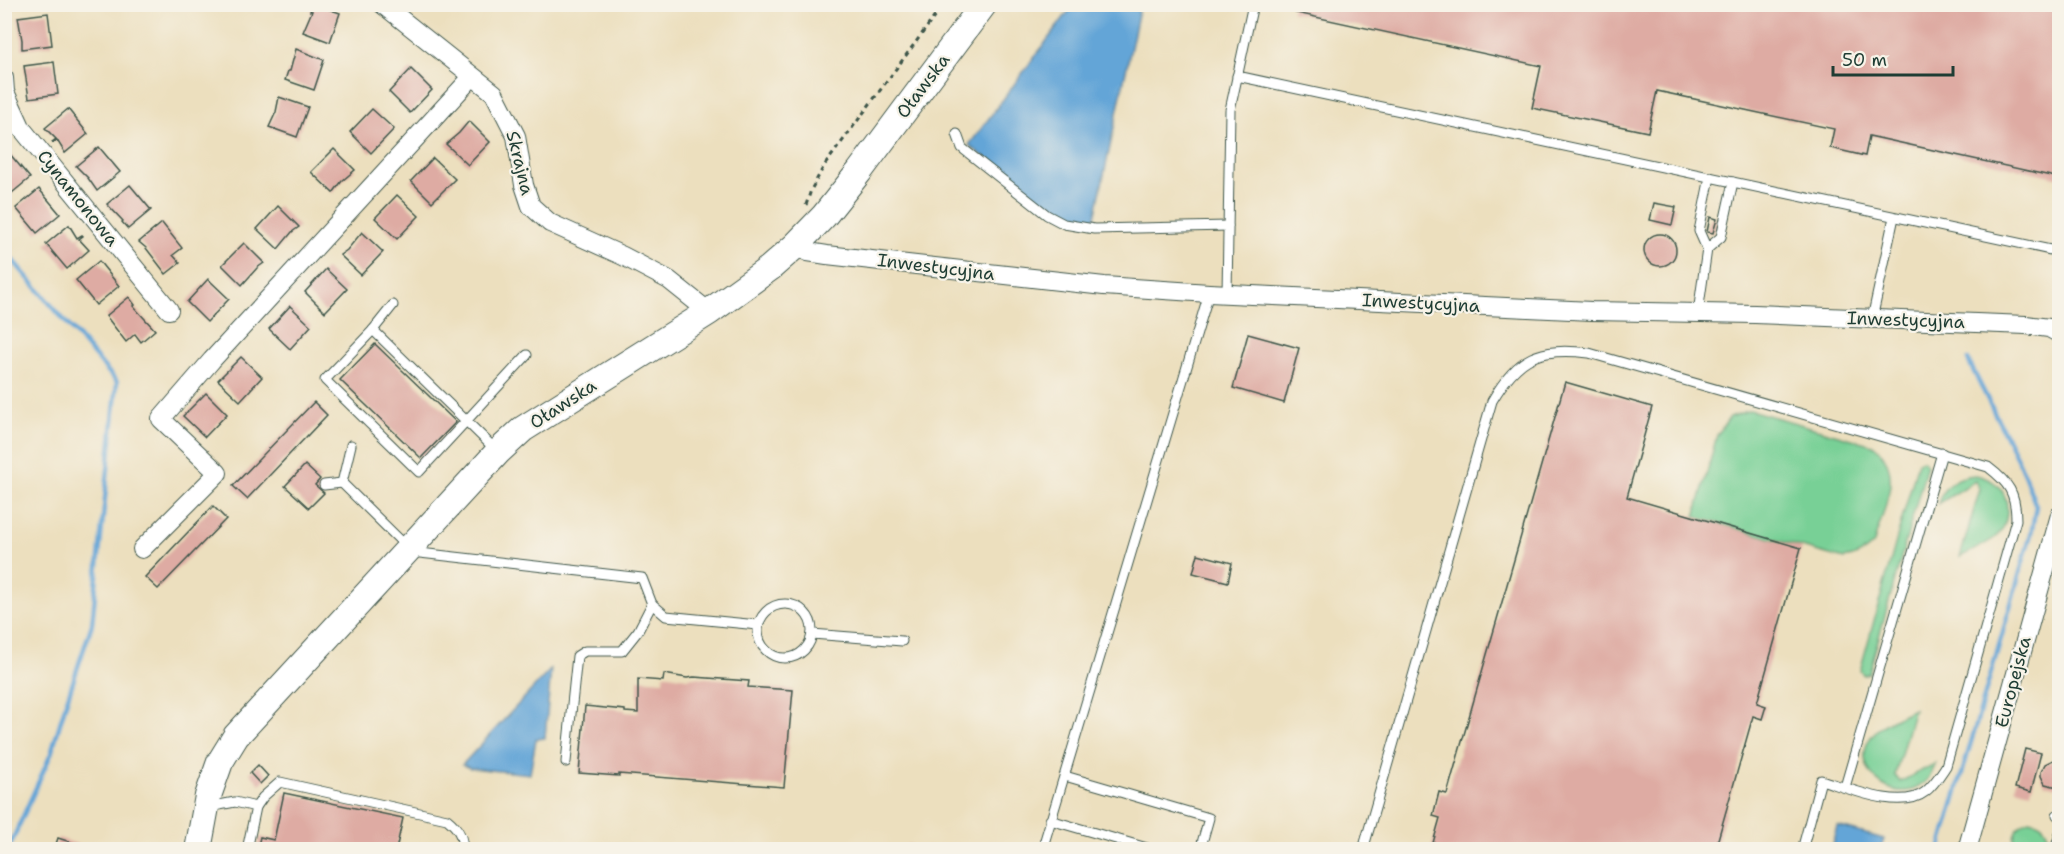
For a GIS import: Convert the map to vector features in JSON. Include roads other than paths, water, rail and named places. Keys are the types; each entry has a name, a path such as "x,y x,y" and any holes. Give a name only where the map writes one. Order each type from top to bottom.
{"street":[{"name":"Skrajna","path":"382,4 494,93 516,136 524,185 531,207 550,223 669,280 709,312"},
{"name":"Oławska","path":"198,849 207,805 220,762 236,736 498,452 523,429 709,312 770,268 795,246 824,216 859,172 984,4"},
{"path":"142,549 218,472 161,419 212,360 472,77"},
{"name":"Cynamonowa","path":"4,78 5,92 22,129 169,310"},
{"name":"Inwestycyjna","path":"795,246 808,252 827,255 1104,286 1592,311 1698,312 2025,325 2054,331"},
{"name":"Europejska","path":"1967,849 2060,515"}],"lane":[{"path":"1042,849 1218,293 1228,226 1230,110 1253,4"},
{"path":"1237,76 2060,252"},
{"path":"957,134 962,148 1047,215 1064,224 1094,229 1228,226"},
{"path":"1698,312 1707,249 1699,231 1710,177"},
{"path":"1707,249 1721,237 1733,182"},
{"path":"1872,319 1894,217"},
{"path":"393,305 373,330 325,380 419,472 526,355"},
{"path":"373,330 498,452"},
{"path":"1363,849 1492,400 1504,380 1521,363 1542,353 1565,350 1589,353 1988,467 2011,489 2016,504 2016,520 1946,766 1924,793 1907,800 1890,800 1821,780 1802,849"},
{"path":"342,483 351,445"},
{"path":"1845,787 1942,453"},
{"path":"324,485 342,483"},
{"path":"342,483 407,550 642,578 652,604 666,616 758,625"},
{"path":"566,762 577,657 585,651 622,651 638,631 652,604"},
{"path":"776,604 794,604 803,609 812,625 812,634 810,643 798,655 780,658 765,650 758,634 758,625 767,609 776,604"},
{"path":"812,634 902,641"},
{"path":"1065,777 1209,818 1200,849"},
{"path":"247,849 256,807 263,797 280,782 447,819 461,834 462,849"},
{"path":"207,805 214,807 235,802 256,807"},
{"path":"1050,820 1154,849"}],"water":[{"path":"1074,4 1140,5 1094,222 1058,214 969,145"},
{"path":"551,669 545,738 536,739 530,774 470,768 462,765"},
{"path":"1837,826 1884,839 1881,849 1831,849"}],"waterway":[{"path":"4,250 117,382 92,624 51,754 8,850"},
{"path":"1940,850 2031,534 2036,506 2020,464 1968,360"}]}
